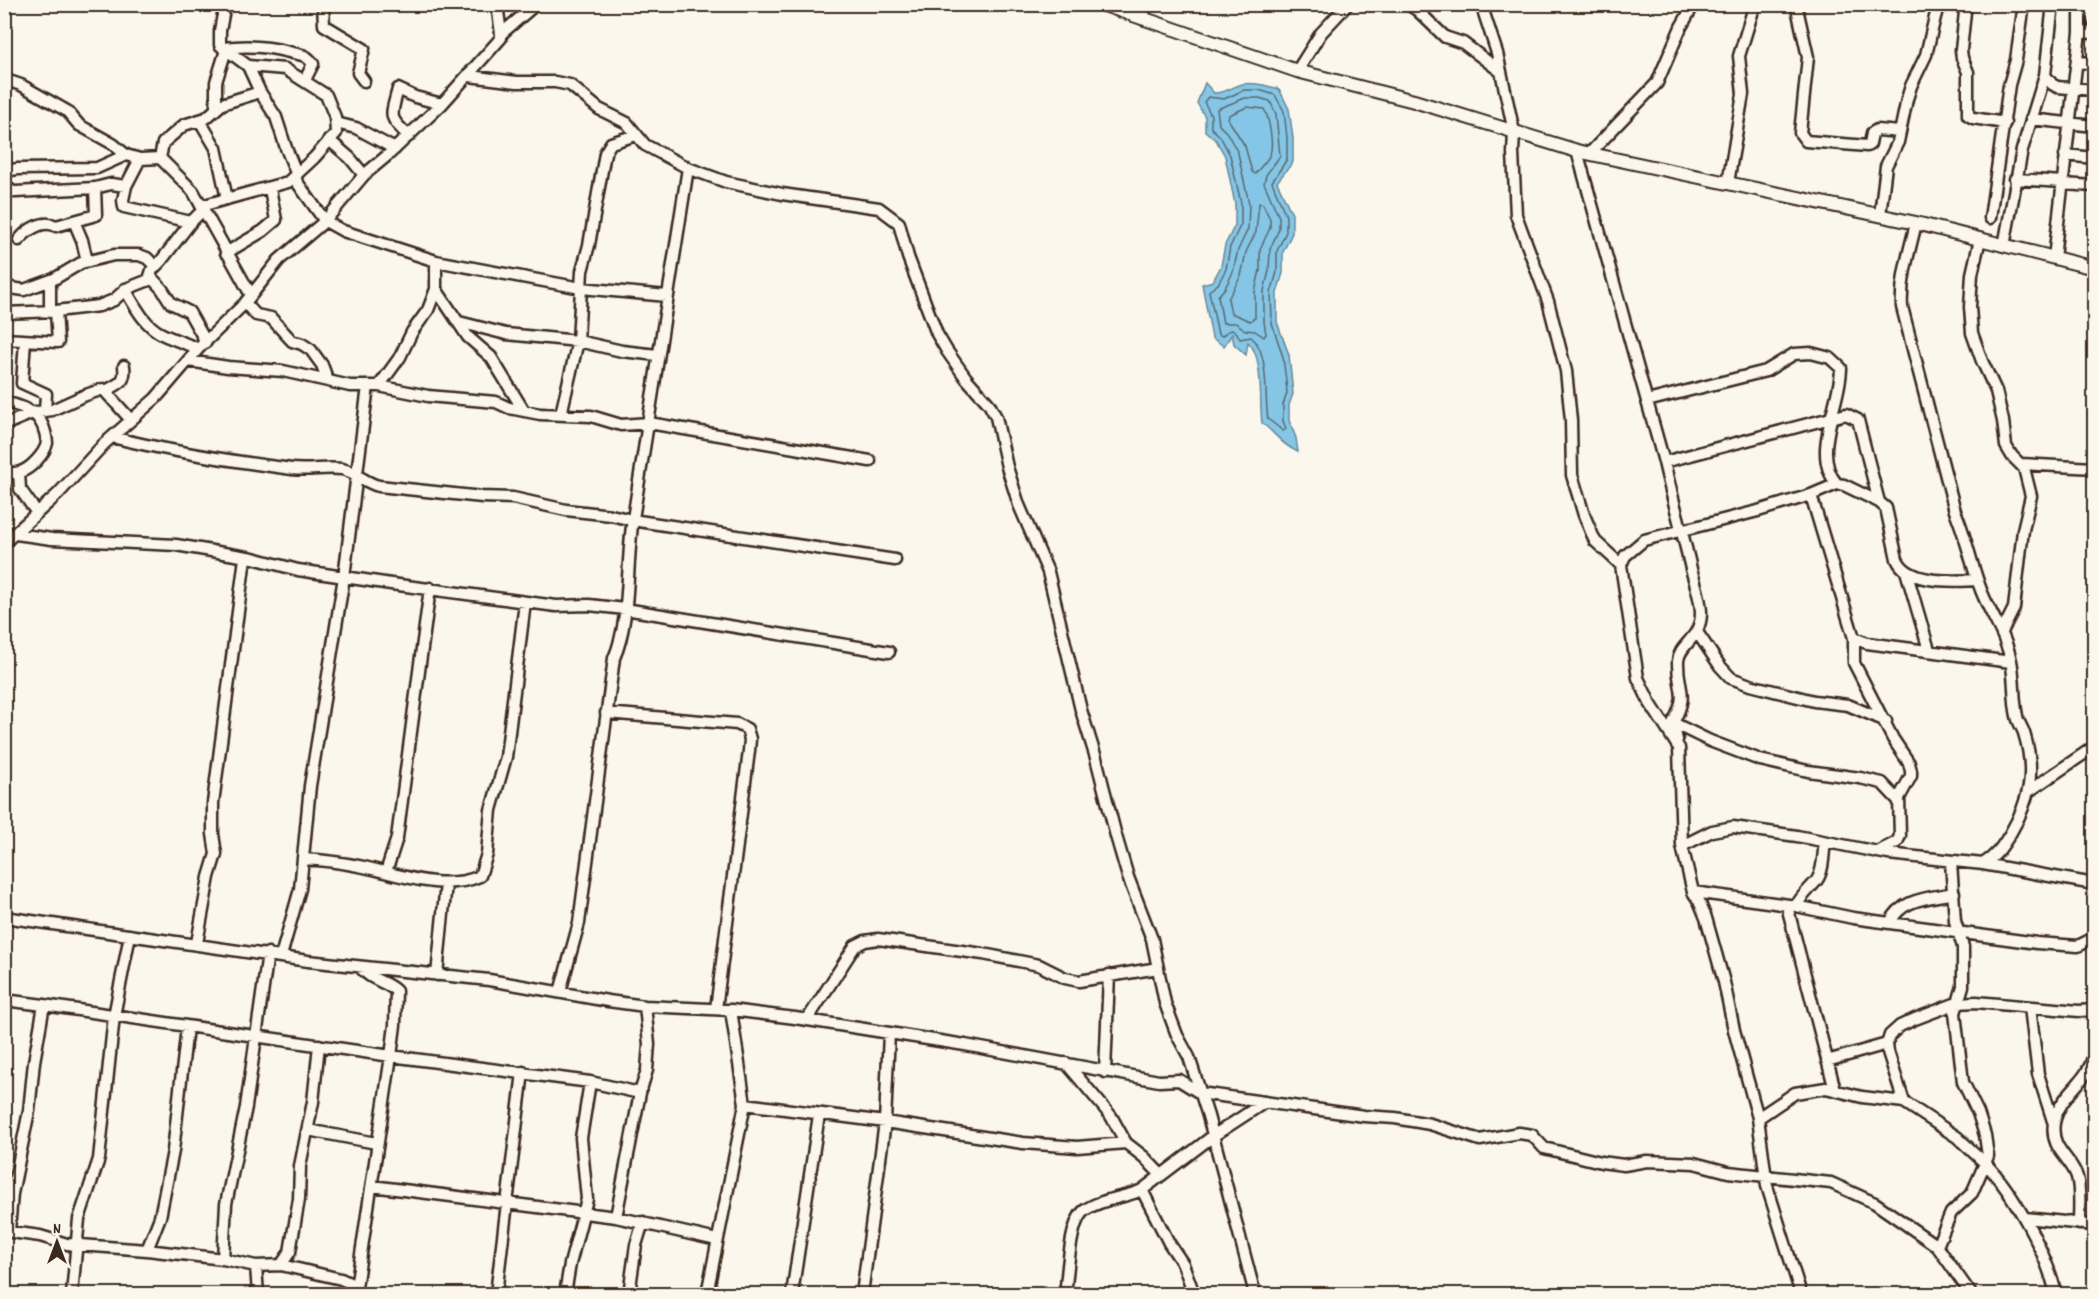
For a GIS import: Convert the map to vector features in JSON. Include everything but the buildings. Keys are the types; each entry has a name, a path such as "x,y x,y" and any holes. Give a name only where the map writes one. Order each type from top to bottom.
{"street":[{"path":"225,4 220,43 248,66 276,117 295,176 325,221 343,231 436,261 581,288 667,296"},
{"path":"323,4 324,25 364,49 358,73 364,81"},
{"path":"4,543 16,534 112,437 156,398 202,345 248,299 279,260 325,221 364,175 409,136 469,76 501,39 497,4"},
{"path":"501,34 536,4"},
{"path":"1101,4 1298,71 1414,101 1584,152 1916,223 2094,268"},
{"path":"1298,71 1321,33 1348,4"},
{"path":"1408,4 1445,37 1463,44 1500,70"},
{"path":"1481,4 1494,44 1514,132 1516,215 1548,301 1570,391 1574,486 1595,541 1621,566"},
{"path":"1584,152 1657,83 1681,27 1694,4"},
{"path":"1728,183 1743,94 1739,56 1755,4"},
{"path":"1796,4 1808,57 1800,133 1802,138 1806,141 1867,146 1875,130 1900,132"},
{"path":"1880,215 1886,166 1898,142 1911,86 1922,65 1937,11 1945,4"},
{"path":"1959,4 1965,12 1961,56 1969,75 1968,115 1973,118 2005,123"},
{"path":"2004,246 2015,179 2045,75 2053,4"},
{"path":"2054,258 2077,62 2080,4"},
{"path":"2087,4 2094,23"},
{"path":"1143,19 1146,5"},
{"path":"1990,218 2009,85 2016,60 2022,5"},
{"path":"2080,32 2094,33"},
{"path":"225,49 257,46 303,54 313,64 305,80"},
{"path":"216,108 216,82 225,49"},
{"path":"2077,62 2094,63"},
{"path":"4,313 53,311 108,303 125,289 149,280 153,271 183,236 202,208 227,199 270,189 288,182 295,176 336,133 336,123 328,97 284,68 248,66"},
{"path":"2045,75 2056,86 2094,90"},
{"path":"469,76 570,85 597,107 627,123 645,145 688,168 726,182 782,194 879,208 899,223 908,257 937,334 953,360 989,404 996,417 1007,467 1019,505 1047,572 1109,813 1128,877 1152,939 1165,1003 1177,1035 1189,1057 1200,1093 1255,1294"},
{"path":"4,121 5,77 67,111 81,127 112,144 126,155 140,159 160,158 193,191 256,315 271,318 292,341 311,350 322,365 328,381"},
{"path":"409,136 396,125 392,117 398,89 415,97 442,104"},
{"path":"160,158 163,143 184,125 209,117 216,108 261,92"},
{"path":"2031,119 2094,126"},
{"path":"200,121 216,148 227,199"},
{"path":"336,123 356,128 395,149"},
{"path":"561,414 578,341 582,271 590,244 605,153 610,143 636,135"},
{"path":"329,140 350,158 364,175"},
{"path":"1584,152 1699,600 1701,615 1697,632 1679,654 1683,698 1673,723 1679,748 1682,846 1693,892 1706,918 1758,1118 1764,1175 1801,1294"},
{"path":"4,171 97,168 126,155"},
{"path":"2065,155 2094,158"},
{"path":"140,159 126,186 124,207 191,222"},
{"path":"560,992 579,923 614,658 619,647 625,609 632,520 688,168"},
{"path":"2015,179 2094,186"},
{"path":"4,183 15,192 95,188 111,184 126,186"},
{"path":"18,240 37,226 48,223 56,226 96,215 95,188"},
{"path":"226,253 263,231 276,220 270,189"},
{"path":"74,221 87,261"},
{"path":"1916,223 1904,273 1902,307 1941,464 1977,579 2002,632 2011,662 2017,716 2024,734 2030,764 2030,791 2021,815 2002,849 1983,864"},
{"path":"1980,239 1972,274 1970,307 1972,333 1996,391 2006,446 2027,474 2030,504 2023,530 2014,608 2002,632"},
{"path":"4,287 21,290 50,280 87,261 114,255 133,254 147,258 171,303 189,312 202,345"},
{"path":"281,956 300,889 310,786 344,577 356,475 374,386 400,357 412,332 428,310 436,289 436,261"},
{"path":"4,339 58,342 50,280"},
{"path":"125,289 151,327 160,333 202,345"},
{"path":"436,289 468,337 491,357 524,411"},
{"path":"459,322 506,334 578,341 657,356"},
{"path":"4,472 19,473 47,447 47,437 39,418 45,393 22,383 25,341"},
{"path":"1647,401 1766,371 1794,354 1811,353 1830,358 1841,368 1841,382 1830,418 1827,463 1837,484"},
{"path":"188,361 283,371 350,386 374,386 428,396 496,402 524,411 591,416 621,425 649,423 870,461"},
{"path":"106,392 123,380 124,366"},
{"path":"4,425 103,390 131,420"},
{"path":"4,402 40,411"},
{"path":"1664,462 1846,414 1858,420 1879,502"},
{"path":"112,437 183,453 294,469 339,469 379,486 513,498 566,510 611,515 896,561"},
{"path":"2021,464 2094,468"},
{"path":"19,473 20,489 37,513"},
{"path":"1679,748 1650,703 1638,678 1621,566 1625,556 1644,540 1758,512 1837,484 1844,485 1879,502 1886,508 1900,567 1923,578 1948,582 1977,579"},
{"path":"1811,495 1854,638 1854,663 1886,721 1893,739 1909,763 1911,771 1911,776 1900,793 1900,836 1896,842 1877,852"},
{"path":"16,534 52,539 176,545 344,577 556,606 589,605 625,609 890,652"},
{"path":"197,943 209,878 216,854 213,834 213,803 245,558"},
{"path":"1906,571 1929,650"},
{"path":"386,872 397,838 414,724 430,588"},
{"path":"303,859 336,862 446,884 466,882 480,876 487,854 491,810 506,757 525,602"},
{"path":"1697,632 1731,678 1814,701 1848,705 1886,721"},
{"path":"1854,638 1867,643 2011,662"},
{"path":"606,713 737,724 747,729 750,740 749,751 716,1009"},
{"path":"1673,723 1710,741 1760,759 1808,771 1860,777 1882,783 1899,801"},
{"path":"2030,791 2094,747"},
{"path":"1682,846 1712,831 1733,827 1877,852 1983,864 2094,884"},
{"path":"1791,906 1816,880 1825,842"},
{"path":"1937,1246 1952,1213 1972,1193 1988,1156 1985,1135 1978,1113 1963,1082 1955,1013 1962,995 1963,947 1955,921 1952,862"},
{"path":"437,975 446,884"},
{"path":"1693,892 2037,943 2078,946 2094,938"},
{"path":"1890,923 1896,911 1911,902 1954,893"},
{"path":"1791,906 1834,1090"},
{"path":"4,917 360,967 489,980 645,1006 731,1010 807,1020 1066,1062 1105,1072 1159,1081 1179,1080 1200,1093 1430,1124 1480,1140 1519,1133 1532,1135 1544,1148 1601,1162 1624,1165 1647,1161 1694,1163 1728,1172 1831,1184 1875,1203 1937,1246 1971,1294"},
{"path":"72,1294 76,1243 83,1206 99,1159 114,1016 130,935"},
{"path":"807,1020 855,946 865,940 878,939 1039,965 1065,978 1079,981 1158,968"},
{"path":"223,1259 226,1204 246,1107 268,953"},
{"path":"44,1005 7,1231 40,1236 67,1244 147,1250 223,1259 256,1266 281,1265 341,1279 356,1290 372,1186 376,1143 391,1056 396,991 366,974 360,967"},
{"path":"1105,1072 1110,975"},
{"path":"4,1000 391,1056 523,1072 590,1082 640,1093"},
{"path":"1904,1102 1887,1044 1890,1035 1900,1026 1957,1003 1976,1002 2079,1011 2094,1010"},
{"path":"616,1217 640,1093 647,1070 649,1044 645,1006"},
{"path":"2030,1007 2038,1074 2050,1107 2058,1149 2074,1169 2078,1179 2079,1224"},
{"path":"721,1294 707,1291 745,1104 731,1010"},
{"path":"147,1250 160,1217 172,1151 187,1027"},
{"path":"862,1294 885,1122 889,1033"},
{"path":"1827,1061 1887,1044"},
{"path":"281,1265 290,1252 298,1199 300,1166 316,1083 319,1045"},
{"path":"2054,1126 2061,1104 2090,1076 2094,1051"},
{"path":"1066,1062 1111,1116 1126,1143 1144,1157 1161,1175"},
{"path":"496,1294 523,1072"},
{"path":"565,1294 570,1264 587,1199 581,1138 590,1082"},
{"path":"1758,1118 1796,1093 1826,1088 1862,1097 1904,1102 1956,1137 1985,1163 2005,1188 2025,1218 2056,1294"},
{"path":"1065,1294 1075,1224 1083,1211 1142,1190 1213,1136 1265,1102"},
{"path":"745,1104 1023,1143 1077,1147 1126,1143"},
{"path":"792,1294 819,1114"},
{"path":"308,1130 376,1143"},
{"path":"372,1186 616,1217 717,1240"},
{"path":"1142,1190 1183,1264 1194,1294"},
{"path":"2025,1218 2094,1225"},
{"path":"629,1294 636,1245 643,1222"},
{"path":"256,1266 258,1294"},
{"path":"1953,1269 1960,1294"}],"water":[{"path":"1205,83 1214,93 1248,84 1279,89 1289,109 1293,138 1293,162 1277,182 1292,214 1292,233 1283,252 1283,273 1277,293 1277,322 1289,355 1293,394 1289,405 1289,420 1296,438 1298,452 1283,443 1262,423 1259,368 1257,358 1248,342 1246,355 1234,344 1232,334 1224,346 1212,338 1202,284 1213,281 1221,266 1225,245 1235,225 1235,204 1225,156 1216,140 1205,131 1205,117 1197,103"}]}
